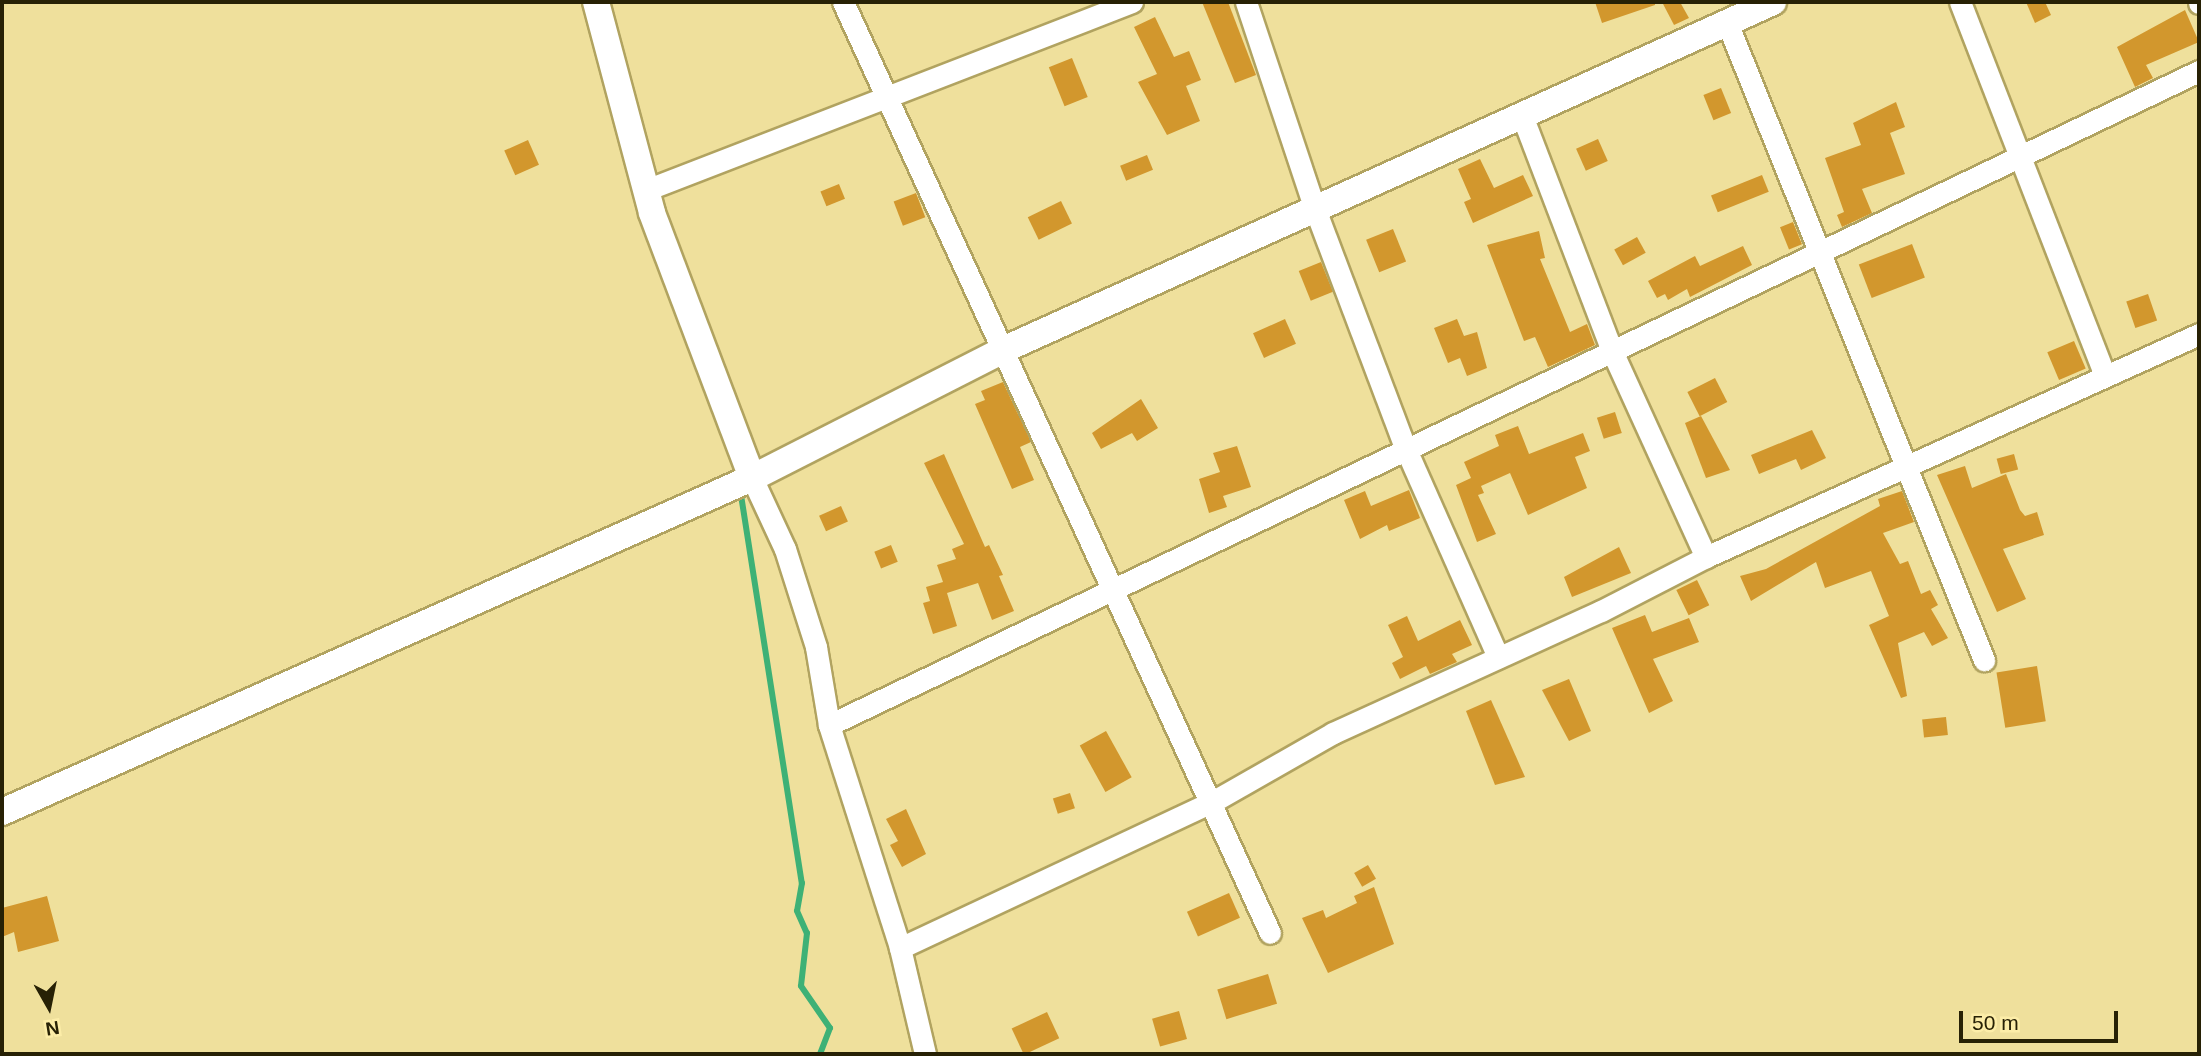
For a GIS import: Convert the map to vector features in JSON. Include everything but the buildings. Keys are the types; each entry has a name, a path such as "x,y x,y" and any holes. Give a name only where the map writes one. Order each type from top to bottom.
{"street":[{"path":"596,2 646,190 752,478 785,549 812,635 829,725 900,948 925,1054"},
{"path":"843,2 1213,801 1270,933"},
{"path":"646,190 888,100 1132,2"},
{"path":"1246,2 1315,209 1405,447 1498,657"},
{"path":"2,812 752,478 1003,350 1523,118 1773,2"},
{"path":"1961,2 2104,374"},
{"path":"1728,24 1983,660"},
{"path":"829,725 1405,447 2199,71"},
{"path":"1523,118 1611,349 1706,556"},
{"path":"900,948 1213,801 1333,733 1706,556 1905,469 2104,374 2199,334"}],"waterway":[{"path":"741,495 802,883 797,911 807,933 801,986 830,1028 820,1054"}]}
